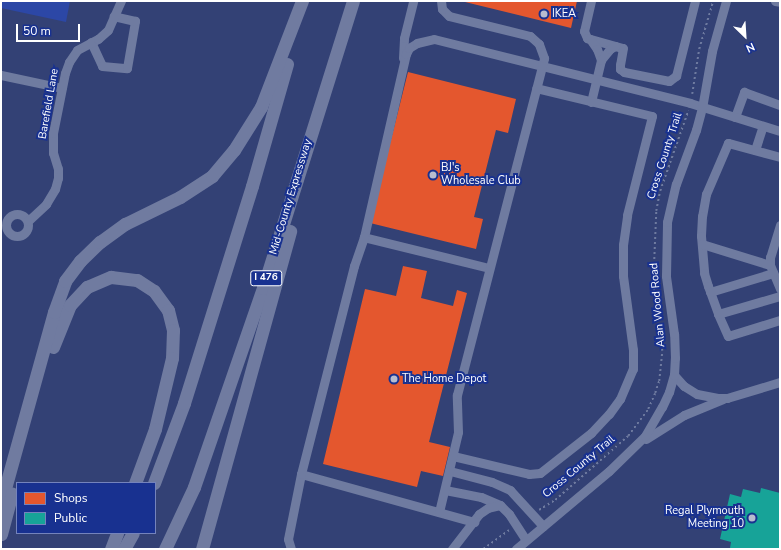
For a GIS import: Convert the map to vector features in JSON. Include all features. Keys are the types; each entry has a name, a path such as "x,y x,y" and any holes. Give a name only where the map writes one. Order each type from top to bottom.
{"highway":[{"path":"154,482 184,403 252,186 304,1"},
{"path":"1,503 54,312 65,281 80,261 100,242 125,224 180,197 212,176 234,150 261,107 304,1"},
{"path":"202,549 353,1"},
{"name":"Mid-County Expressway","path":"165,549 194,487 260,296 353,1"},
{"path":"1,534 56,335 70,305 87,287 112,277 137,280 154,291 168,310 173,330 172,358 155,429 135,482"},
{"path":"112,549 117,534"},
{"path":"124,549 132,534"}],"street":[{"name":"Barefield Lane","path":"28,221 46,204 55,189 58,178 58,169 53,153 53,133 65,72 72,56 77,50 108,30 121,1"},
{"path":"404,63 404,44 413,1"},
{"path":"439,512 450,471 458,432 458,396 489,268 544,58 542,50 533,38 527,35 449,16 442,9 441,1"},
{"path":"591,1 584,35 590,39 623,48 620,69 624,72 665,81 674,79 676,76 696,1"},
{"name":"Alan Wood Road","path":"516,549 646,436 669,392 674,375 674,334 666,276 667,222 676,184 696,130 702,108 712,51 726,1"},
{"path":"775,1 780,2"},
{"path":"91,42 102,66 127,68 135,21 114,16"},
{"path":"291,549 288,538 301,474 354,266 364,238 406,54 413,45 421,41 434,39 690,103 702,108 780,131"},
{"path":"590,39 597,49 601,60 598,80 591,102"},
{"path":"601,60 610,49 615,46"},
{"path":"1,75 62,88"},
{"path":"453,456 529,474 540,473 591,433 620,399 629,380 634,357 624,286 623,245 627,215 652,116 536,88"},
{"path":"736,117 744,92 780,105"},
{"path":"755,150 763,126"},
{"path":"780,157 728,143 706,194 702,216 704,273 718,314 728,336 780,320"},
{"path":"780,225 770,257 772,269 780,289"},
{"path":"364,238 489,268"},
{"path":"702,244 772,269"},
{"path":"710,292 772,269"},
{"path":"718,314 780,296"},
{"path":"674,375 684,386 697,394 727,398"},
{"path":"629,452 673,422 703,407 780,382"},
{"path":"450,471 498,484 510,490 544,526"},
{"path":"301,474 474,522"},
{"path":"445,490 481,497 500,505 516,524 526,540"},
{"path":"452,549 482,511 500,505"}],"path":[{"name":"Cross County Trail","path":"533,514 555,500 628,436 648,409 655,393 659,381 662,352 653,284 656,212 660,191 678,142 690,103 699,49 713,1"},
{"path":"483,549 516,524"}],"shaded area":[{"path":"1,1 70,1 66,22 1,8"}],"building: Shops":[{"name":"IKEA","path":"461,1 577,1 571,28"},
{"name":"BJ's Wholesale Club","path":"408,72 516,99 508,133 496,130 474,217 483,219 476,249 370,223"},
{"name":"The Home Depot","path":"403,266 427,271 421,298 453,306 457,290 467,293 429,442 450,447 443,476 421,471 417,487 323,464 365,289 396,296"}],"building: Public":[{"name":"Regal Plymouth Meeting 10","path":"761,488 780,493 780,549 730,548 731,542 720,539 730,494 741,497 743,489 760,493"}],"place":[{"name":"IKEA","path":"544,14"},
{"name":"BJ's Wholesale Club","path":"433,175"},
{"name":"The Home Depot","path":"394,379"},
{"name":"Regal Plymouth Meeting 10","path":"752,518"}]}
